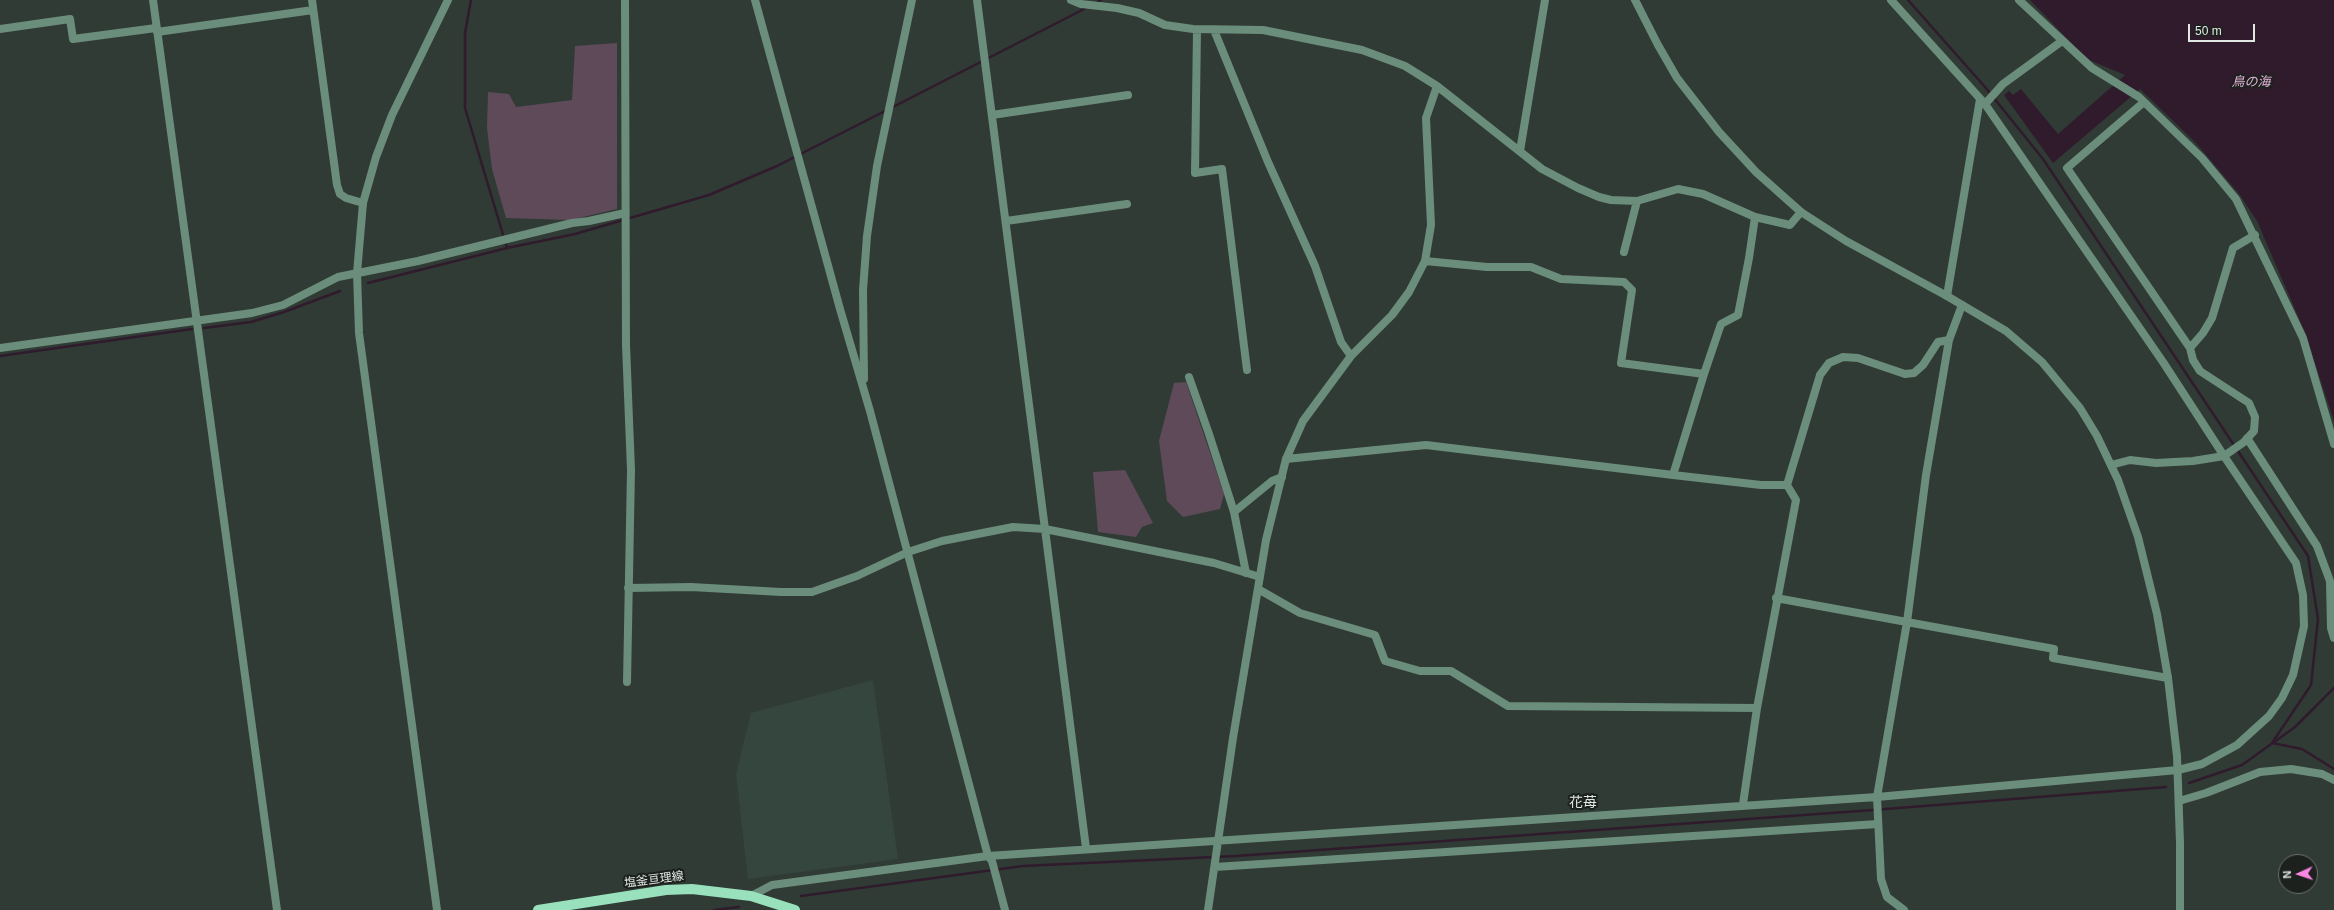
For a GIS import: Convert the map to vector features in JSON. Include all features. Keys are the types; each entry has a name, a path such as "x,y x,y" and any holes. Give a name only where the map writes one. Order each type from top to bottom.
{"main road":[{"name":"塩釜亘理線","path":"538,910 666,890 692,889 751,896 794,910"}],"street":[{"path":"153,0 277,910"},
{"path":"312,0 337,185 340,194 346,198 363,203"},
{"path":"437,910 359,333 357,273 363,203 384,134 448,0"},
{"path":"625,0 626,345 631,470 627,682"},
{"path":"754,0 864,390 1005,910"},
{"path":"864,390 863,290 867,236 877,166 912,0"},
{"path":"977,0 1086,848"},
{"path":"1520,151 1545,0"},
{"path":"1635,0 1658,45 1696,104 1756,172 1802,212 1846,241 1947,296 2006,331 2042,362 2080,408 2097,436 2111,465 2138,537 2157,614 2168,678 2178,770 2180,910"},
{"path":"751,896 772,885 1086,848 1218,841 1743,804 1877,797 2178,770 2202,764 2220,756 2237,745 2269,716 2282,698 2293,675 2304,626 2303,595 2296,563 2163,362 1984,101 1891,0"},
{"path":"2019,0 2064,44 2092,68 2142,100 2202,158 2236,199 2255,235 2303,338 2334,444"},
{"path":"1077,1 1139,13 1165,25 1197,30 1263,30 1362,50 1405,66 1437,86 1542,169 1578,188 1611,200 1637,201 1678,189 1704,194 1755,217 1790,225 1802,212"},
{"path":"0,29 70,19 73,39 313,10"},
{"path":"1197,30 1195,173 1222,169 1247,370"},
{"path":"1214,30 1268,162 1315,266 1341,342 1351,356"},
{"path":"1947,296 1984,101 2003,84 2064,44"},
{"path":"1208,910 1266,540 1286,460 1303,420 1351,356 1392,315 1416,281 1426,261 1431,225 1426,118 1437,86"},
{"path":"992,115 1128,95"},
{"path":"2111,465 2130,460 2156,463 2193,462 2224,456 2246,440 2254,431 2255,417 2249,403 2200,371 2193,360 2190,348 2067,168 2142,100"},
{"path":"1624,252 1637,201"},
{"path":"1006,221 1127,204"},
{"path":"1674,475 1704,374 1721,324 1738,315 1755,217"},
{"path":"0,348 197,322 252,313 283,305 338,277 418,261 507,238 625,218"},
{"path":"2190,348 2203,333 2212,318 2233,248 2255,235"},
{"path":"1426,261 1487,267 1531,267 1561,279 1624,282 1632,290 1621,363 1704,374"},
{"path":"1904,910 1887,897 1881,879 1877,797 1907,622 1926,475 1949,340 1962,305"},
{"path":"1743,804 1757,708 1776,598 1796,500 1788,486 1820,375 1829,363 1843,357 1858,358 1905,374 1914,373 1923,365 1938,342 1949,340"},
{"path":"1189,377 1234,512 1246,573"},
{"path":"2246,440 2317,546 2330,581 2331,628 2334,638"},
{"path":"1286,460 1426,445 1761,485 1788,486"},
{"path":"1234,512 1272,481 1282,477"},
{"path":"628,588 691,587 781,592 812,592 857,576 908,552 949,540 1013,527 1045,529 1216,564 1260,577"},
{"path":"1258,589 1300,613 1375,635 1385,661 1420,671 1451,671 1508,706 1757,708"},
{"path":"1776,598 2054,649 2053,658 2168,678"},
{"path":"2179,801 2206,793 2260,772 2291,769 2322,774 2334,780"},
{"path":"1215,867 1878,824"}],"shaded area":[{"path":"617,43 617,209 570,220 506,218 492,169 487,128 488,92 509,94 516,107 572,100 575,46"},
{"path":"1186,382 1224,494 1220,509 1183,517 1167,501 1159,441 1174,383"},
{"path":"1125,470 1153,523 1142,527 1136,537 1098,532 1093,472"},
{"path":"873,680 898,859 748,879 736,774 751,713"}],"water":[{"name":"鳥の海","path":"2030,0 2334,0 2334,421 2304,330 2257,221 2240,195 2196,143 2140,89 2053,163 2004,95 2009,91 2013,95 2021,89 2058,134 2125,75 2087,59"}],"waterway":[{"path":"471,0 465,33 465,108 507,248"},
{"path":"1096,3 1101,0"},
{"path":"1908,0 1985,87 2043,159 2308,556 2318,619 2311,685 2272,743 2302,749 2334,769"},
{"path":"891,108 1086,8"},
{"path":"368,283 507,248 575,234 709,195 777,166 887,110"},
{"path":"204,328 251,322 284,312 340,291"},
{"path":"0,356 192,329"},
{"path":"2189,783 2242,765 2295,727 2334,688"},
{"path":"801,896 1023,866 1236,856 1873,810 2166,787"},
{"path":"714,910 739,907"}],"district":[{"name":"花苺","path":"1583,803"}]}
